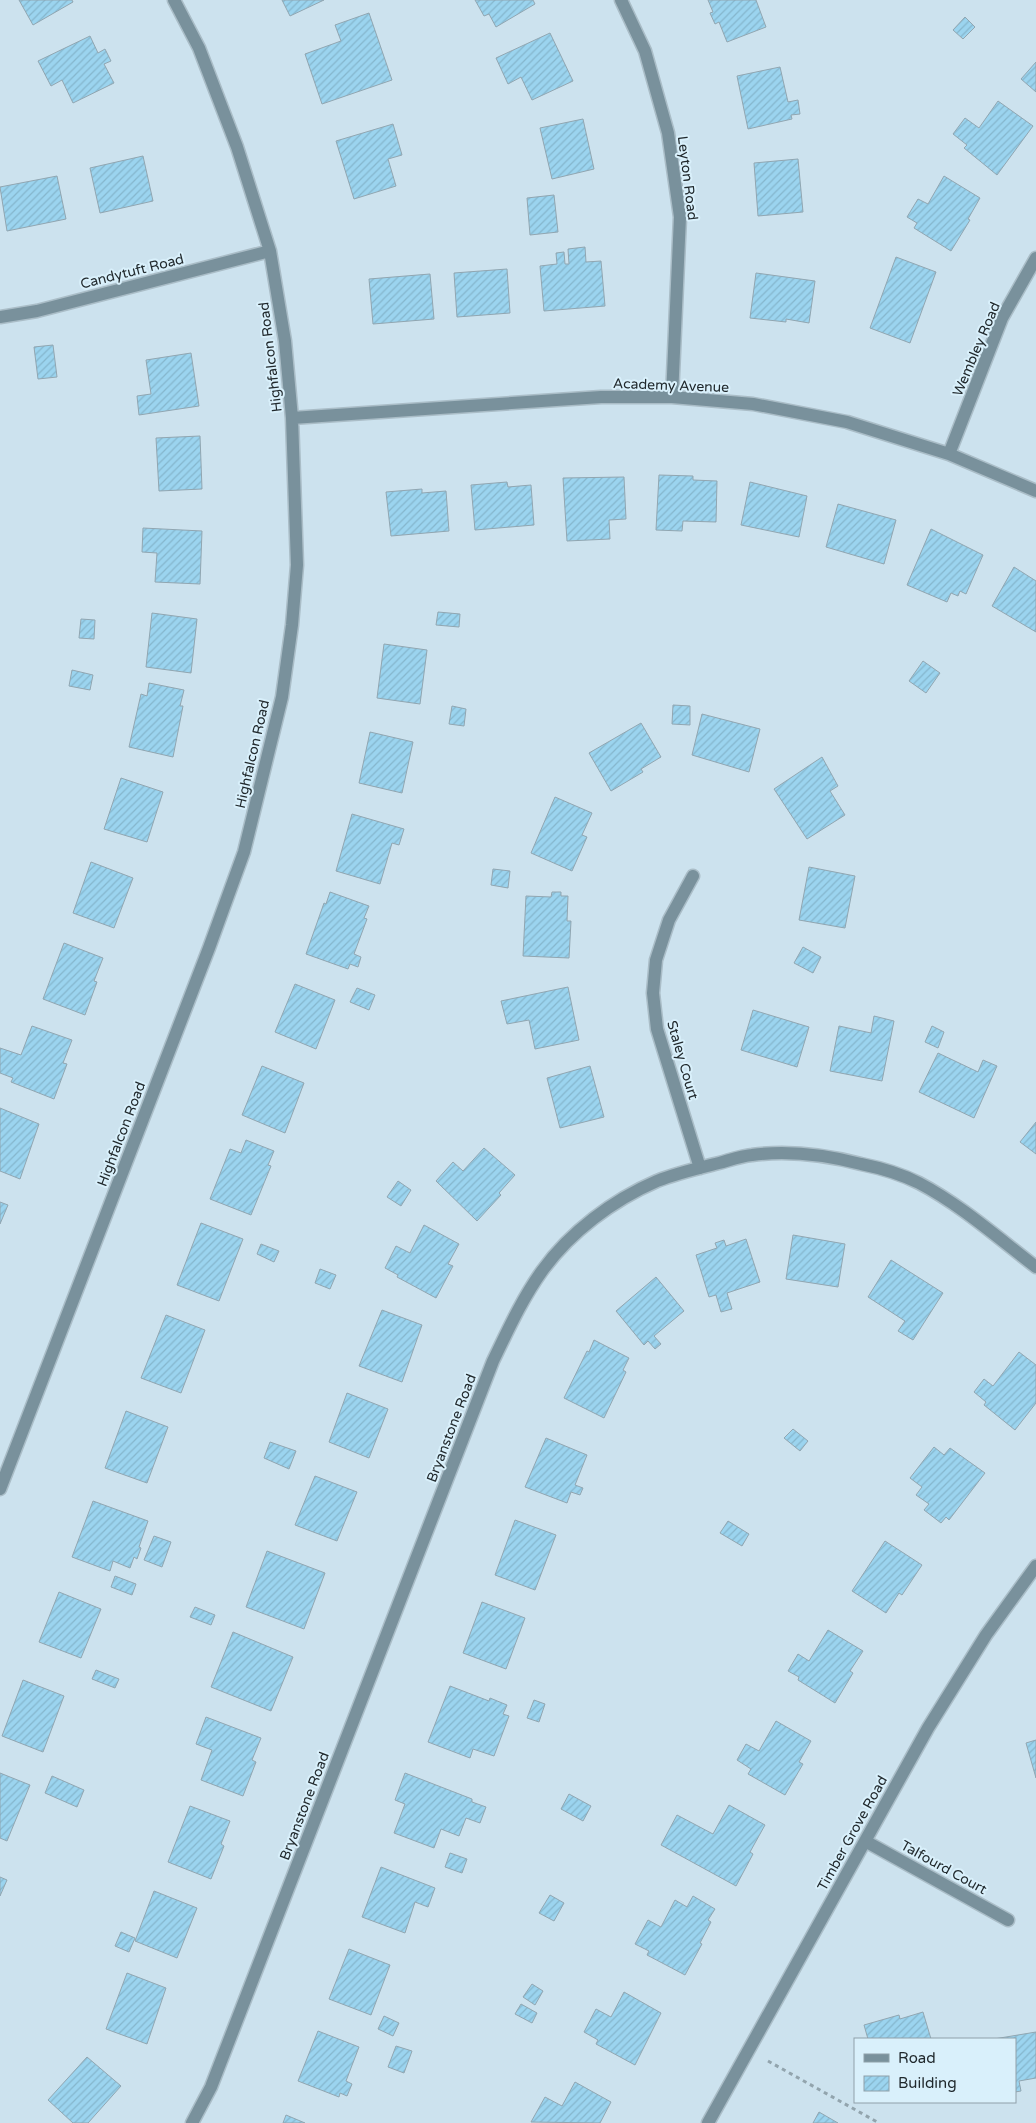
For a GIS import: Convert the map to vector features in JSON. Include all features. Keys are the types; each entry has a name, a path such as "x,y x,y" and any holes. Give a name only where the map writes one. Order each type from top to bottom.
{"street":[{"name":"Highfalcon Road","path":"0,1489 202,966 244,852 282,697 292,624 297,565 292,418 285,341 270,251 237,147 199,48 174,0"},
{"name":"Leyton Road","path":"621,0 644,51 668,133 680,217 672,397"},
{"name":"Candytuft Road","path":"0,317 37,311 270,251"},
{"name":"Wembley Road","path":"949,454 1002,318 1036,258"},
{"name":"Academy Avenue","path":"292,418 601,397 672,397 752,404 846,422 949,454 1036,491"},
{"name":"Staley Court","path":"693,876 669,920 656,960 653,993 657,1029 700,1168"},
{"name":"Bryanstone Road","path":"192,2123 211,2087 493,1361 522,1303 542,1270 566,1244 620,1199 659,1180 752,1155 800,1153 882,1168 918,1183 958,1208 1036,1267"},
{"name":"Timber Grove Road","path":"708,2123 928,1728 980,1643 1036,1566"},
{"name":"Talfourd Court","path":"865,1841 1008,1920"}],"path":[{"path":"748,2050 879,2123"}],"building":[{"path":"19,0 72,0 73,2 33,25"},
{"path":"282,0 324,0 290,16"},
{"path":"475,0 533,0 535,4 496,27 489,14 484,16"},
{"path":"708,0 756,0 766,27 727,42 719,22 715,24 710,13 713,12"},
{"path":"369,13 392,80 322,104 305,54 341,41 335,25"},
{"path":"965,17 975,27 963,39 953,30"},
{"path":"550,33 573,81 532,100 521,77 508,84 496,58"},
{"path":"90,36 98,53 105,49 111,61 104,64 114,83 73,103 62,80 51,86 38,61"},
{"path":"1036,62 1036,92 1021,79"},
{"path":"780,67 788,102 798,100 800,114 791,115 792,119 748,129 737,76"},
{"path":"998,101 1033,126 997,175 964,148 967,145 953,134 965,118 979,128"},
{"path":"583,119 594,169 552,179 540,128"},
{"path":"393,124 402,155 388,159 396,186 354,199 336,141"},
{"path":"143,156 153,201 100,213 90,168"},
{"path":"798,159 803,212 758,216 754,163"},
{"path":"57,176 66,219 7,231 0,187"},
{"path":"944,176 980,198 968,219 970,220 951,251 914,228 917,223 907,217 918,199 928,204"},
{"path":"554,195 558,232 530,235 527,198"},
{"path":"585,247 586,262 601,261 605,306 544,311 540,266 557,264 556,253 564,252 565,264 569,264 568,249"},
{"path":"896,257 936,272 910,343 870,328"},
{"path":"507,269 510,313 457,317 454,273"},
{"path":"756,273 815,281 809,323 786,319 786,322 750,318"},
{"path":"430,274 434,319 373,324 369,279"},
{"path":"53,345 57,377 38,379 34,347"},
{"path":"191,353 199,406 139,415 137,396 151,394 146,360"},
{"path":"200,436 202,489 159,491 156,438"},
{"path":"659,475 693,476 693,480 717,481 716,522 683,521 682,531 656,530"},
{"path":"624,477 626,519 609,520 610,539 567,541 563,478"},
{"path":"507,482 508,487 531,485 534,525 475,530 471,485"},
{"path":"750,482 807,496 799,537 741,525"},
{"path":"422,489 422,493 446,491 449,531 391,536 386,492"},
{"path":"838,504 896,520 884,564 826,547"},
{"path":"143,528 202,531 200,584 155,582 157,553 142,552"},
{"path":"931,529 983,555 966,594 960,591 958,596 951,593 947,602 907,585"},
{"path":"1014,567 1036,581 1036,632 992,606"},
{"path":"438,612 460,614 459,627 436,625"},
{"path":"152,613 197,619 191,673 146,667"},
{"path":"81,619 95,620 94,639 79,638"},
{"path":"384,644 427,650 420,704 377,698"},
{"path":"923,661 940,673 926,693 909,681"},
{"path":"72,670 93,675 90,690 69,686"},
{"path":"149,683 184,690 180,706 183,706 173,757 129,747 141,694 147,696"},
{"path":"673,705 690,706 690,725 672,724"},
{"path":"452,706 466,709 464,726 449,724"},
{"path":"702,714 760,729 749,772 692,755"},
{"path":"641,723 661,757 641,769 643,772 611,791 589,753"},
{"path":"370,732 413,742 402,793 359,783"},
{"path":"822,757 838,786 830,791 845,815 807,839 774,789"},
{"path":"121,778 163,792 147,842 104,829"},
{"path":"555,797 592,813 582,835 587,837 572,871 531,853"},
{"path":"352,814 404,829 399,845 392,843 380,884 336,871"},
{"path":"91,862 133,878 114,928 73,913"},
{"path":"809,867 855,876 845,928 799,920"},
{"path":"493,869 510,871 508,888 491,885"},
{"path":"330,892 369,906 364,918 367,919 354,954 361,957 358,967 350,964 348,969 306,954 324,903 326,904"},
{"path":"552,892 561,892 561,896 568,896 567,921 571,921 569,958 523,956 526,896 551,897"},
{"path":"64,943 103,958 94,981 97,982 85,1015 43,999"},
{"path":"803,947 821,957 813,973 794,963"},
{"path":"295,984 335,1000 316,1049 275,1032"},
{"path":"568,987 579,1040 535,1049 529,1020 507,1024 501,1001"},
{"path":"357,988 375,995 369,1010 350,1002"},
{"path":"753,1010 809,1027 797,1067 741,1050"},
{"path":"874,1016 894,1021 882,1081 830,1071 839,1026 871,1033"},
{"path":"32,1026 72,1040 63,1063 67,1064 54,1099 11,1082 13,1078 0,1073 0,1048 21,1055"},
{"path":"932,1026 944,1032 938,1048 925,1042"},
{"path":"938,1053 978,1072 983,1060 997,1066 974,1118 919,1092"},
{"path":"262,1066 304,1083 285,1133 242,1115"},
{"path":"590,1066 604,1117 560,1128 547,1078"},
{"path":"0,1108 39,1124 20,1179 0,1171"},
{"path":"1036,1122 1036,1154 1020,1142"},
{"path":"246,1140 274,1151 268,1165 271,1166 251,1215 210,1199 230,1149 241,1153"},
{"path":"484,1148 515,1175 499,1193 501,1195 477,1221 436,1181 453,1162 463,1171"},
{"path":"398,1181 411,1190 401,1206 387,1197"},
{"path":"0,1202 8,1205 0,1224"},
{"path":"201,1223 243,1239 219,1301 177,1285"},
{"path":"424,1225 459,1244 448,1264 453,1266 436,1298 397,1277 398,1275 385,1268 396,1246 410,1253"},
{"path":"793,1235 845,1244 838,1287 786,1279"},
{"path":"746,1239 760,1282 727,1293 732,1309 721,1312 716,1295 709,1297 696,1255 717,1248 715,1243 724,1240 726,1246"},
{"path":"261,1244 279,1251 274,1262 257,1254"},
{"path":"891,1260 943,1293 913,1340 898,1331 905,1321 868,1297"},
{"path":"320,1269 336,1275 330,1289 315,1283"},
{"path":"656,1277 684,1311 654,1336 661,1344 655,1349 648,1341 644,1345 616,1311"},
{"path":"382,1310 422,1325 402,1382 359,1366"},
{"path":"166,1315 205,1330 181,1393 141,1378"},
{"path":"594,1340 629,1358 623,1370 626,1372 604,1418 564,1398"},
{"path":"1019,1352 1036,1365 1036,1403 1015,1430 984,1405 986,1402 974,1392 984,1379 993,1386"},
{"path":"347,1393 388,1409 369,1458 329,1442"},
{"path":"126,1411 168,1427 147,1483 105,1468"},
{"path":"793,1429 808,1441 800,1451 784,1438"},
{"path":"546,1438 587,1455 575,1485 583,1488 580,1495 571,1492 567,1503 525,1487"},
{"path":"270,1442 296,1451 289,1469 264,1458"},
{"path":"934,1447 944,1455 950,1448 985,1473 949,1520 946,1517 941,1523 924,1510 929,1504 916,1495 922,1487 910,1478"},
{"path":"315,1476 357,1492 337,1541 295,1525"},
{"path":"93,1501 148,1521 137,1559 134,1557 130,1568 113,1561 110,1571 72,1557"},
{"path":"515,1520 556,1535 535,1590 495,1575"},
{"path":"728,1521 749,1534 742,1546 720,1533"},
{"path":"154,1536 171,1542 162,1567 144,1560"},
{"path":"885,1541 922,1565 902,1595 899,1593 886,1613 852,1591"},
{"path":"267,1551 325,1573 304,1629 246,1607"},
{"path":"115,1576 136,1584 132,1595 111,1587"},
{"path":"59,1592 101,1609 81,1658 39,1642"},
{"path":"482,1602 525,1618 506,1669 463,1653"},
{"path":"195,1607 215,1615 211,1625 190,1617"},
{"path":"828,1630 863,1651 850,1671 853,1673 835,1703 798,1680 799,1677 788,1671 798,1654 809,1661"},
{"path":"233,1632 293,1657 271,1711 211,1687"},
{"path":"96,1670 119,1679 115,1688 92,1679"},
{"path":"23,1680 64,1696 43,1752 2,1736"},
{"path":"450,1686 489,1701 490,1698 507,1705 503,1714 509,1716 494,1756 473,1749 470,1758 428,1742"},
{"path":"534,1700 545,1704 539,1722 527,1718"},
{"path":"206,1717 261,1738 252,1760 256,1762 243,1796 201,1780 212,1750 196,1744"},
{"path":"776,1721 811,1741 799,1762 803,1764 785,1795 748,1774 751,1769 737,1760 746,1744 759,1751"},
{"path":"1036,1740 1036,1778 1026,1743"},
{"path":"0,1773 30,1785 7,1841 0,1838"},
{"path":"405,1773 472,1799 472,1802 486,1807 480,1823 466,1818 459,1836 441,1829 434,1848 394,1833 405,1804 395,1800"},
{"path":"52,1776 84,1790 77,1807 45,1793"},
{"path":"569,1794 591,1806 583,1821 561,1809"},
{"path":"729,1805 765,1825 750,1852 753,1854 736,1886 661,1845 677,1815 713,1834"},
{"path":"190,1806 230,1821 221,1844 224,1846 211,1879 168,1862"},
{"path":"450,1853 467,1859 462,1873 445,1867"},
{"path":"381,1867 435,1888 428,1907 415,1902 405,1933 362,1917"},
{"path":"0,1877 7,1880 0,1896"},
{"path":"154,1891 197,1908 177,1958 135,1941"},
{"path":"550,1895 564,1903 554,1921 539,1913"},
{"path":"693,1896 715,1909 708,1920 711,1922 700,1943 702,1944 685,1975 647,1955 649,1951 635,1944 648,1920 661,1927 675,1900 687,1907"},
{"path":"121,1932 135,1938 129,1952 115,1946"},
{"path":"349,1949 390,1965 371,2015 329,1999"},
{"path":"127,1973 166,1988 147,2044 106,2029"},
{"path":"532,1984 543,1991 535,2005 523,1997"},
{"path":"624,1992 661,2013 635,2065 596,2044 598,2040 584,2032 596,2009 611,2017"},
{"path":"521,2004 537,2013 532,2023 515,2014"},
{"path":"923,2012 931,2038 868,2038 864,2025 899,2015 900,2019"},
{"path":"384,2016 399,2023 393,2036 378,2029"},
{"path":"318,2031 359,2047 346,2081 352,2084 347,2096 340,2093 339,2097 298,2081"},
{"path":"1036,2032 1036,2078 1019,2081 1021,2091 1016,2092 1016,2038 1000,2038"},
{"path":"396,2046 412,2051 404,2073 388,2067"},
{"path":"87,2057 121,2086 88,2123 73,2123 48,2100"},
{"path":"575,2082 611,2102 600,2123 531,2122 545,2097 562,2106"},
{"path":"819,2112 838,2123 813,2123"},
{"path":"286,2115 305,2123 283,2123"}]}
